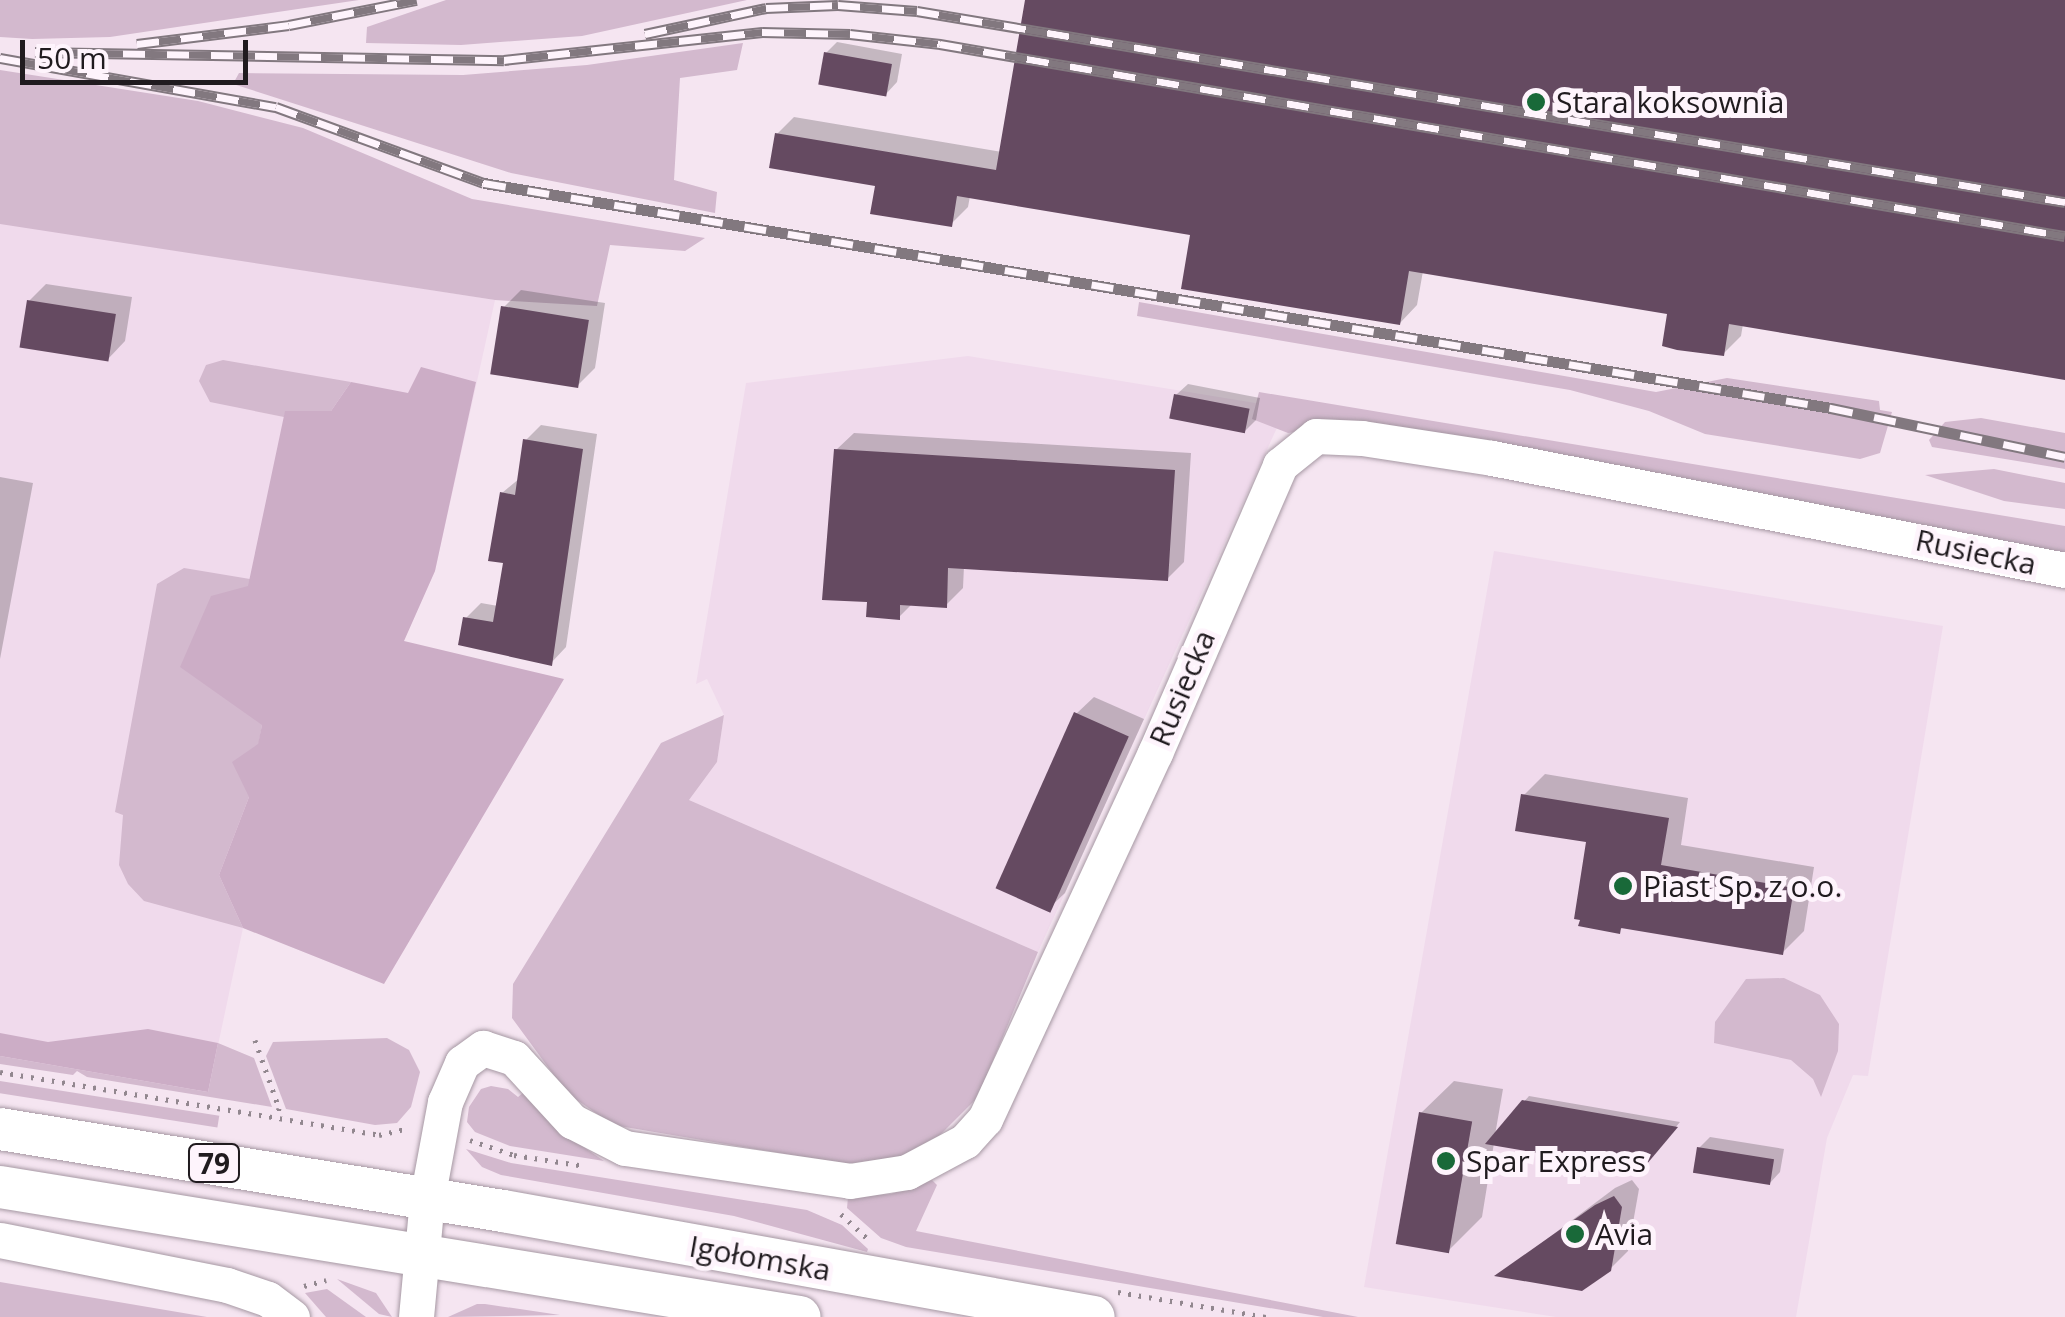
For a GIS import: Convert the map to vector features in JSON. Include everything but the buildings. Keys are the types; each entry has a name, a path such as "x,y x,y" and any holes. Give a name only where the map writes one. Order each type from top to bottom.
{"main road":[{"name":"Igołomska","path":"0,1130 1105,1304"},
{"name":"Igołomska","path":"0,1187 800,1317"}],"street":[{"name":"Rusiecka","path":"427,1198 445,1102 468,1056 483,1048 506,1052 572,1121 626,1148 850,1181 907,1172 965,1142 985,1119 1119,832 1280,466 1316,436 1362,438 1492,458 2065,570"},
{"path":"416,1317 427,1198"},
{"path":"0,1240 227,1285 268,1299 292,1317"}],"path":[{"path":"255,1040 279,1108 277,1116"},
{"path":"0,1072 379,1135 408,1127 418,1130"},
{"path":"458,1136 514,1156 589,1167"},
{"path":"830,1207 880,1248"},
{"path":"1105,1304 1266,1317"}],"shaded area":[{"path":"0,0 359,0 110,37 32,39 0,37"},
{"path":"446,0 747,0 582,36 461,45 366,43 367,27"},
{"path":"743,43 737,70 680,78 674,180 717,192 715,213 511,173 233,84 239,73 463,75 587,65"},
{"path":"0,70 198,101 303,128 472,199 705,238 685,251 610,245 597,306 495,300 0,224"},
{"path":"0,223 495,300 435,571 271,936 243,928 208,1092 0,1056"},
{"path":"1139,302 1656,392 1727,378 1879,401 1880,410 1892,412 1880,453 1860,459 1705,434 1649,411 1570,390 1137,316"},
{"path":"968,356 1286,408 1038,952 689,800 717,762 724,715 707,679 696,684 746,383"},
{"path":"223,360 351,382 331,411 286,411 284,417 210,402 199,381 206,365"},
{"path":"421,367 476,382 435,571 404,641 564,679 384,984 243,928 219,875 249,797 232,762 258,744 262,725 180,667 211,596 248,586 285,411 331,411 351,382 408,393"},
{"path":"1259,392 2065,526 2065,560 1322,428 1288,433 1252,419"},
{"path":"1981,418 2065,433 2065,469 1932,447 1929,440 1945,422"},
{"path":"1994,469 2065,483 2065,509 2004,501 1925,475"},
{"path":"1494,551 1943,626 1868,1076 1853,1075 1827,1138 1796,1317 1556,1317 1364,1287"},
{"path":"184,568 250,579 262,725 249,797 219,875 243,928 144,901 128,884 119,865 123,815 115,812 157,584"},
{"path":"724,715 717,762 689,800 1038,952 978,1097 940,1135 899,1157 845,1164 613,1125 567,1093 512,1018 513,984 661,743"},
{"path":"1784,978 1820,995 1839,1024 1838,1051 1821,1097 1813,1079 1791,1060 1714,1043 1715,1022 1746,979"},
{"path":"148,1029 218,1043 208,1092 0,1056 0,1033 48,1042"},
{"path":"387,1038 409,1050 420,1072 411,1107 397,1123 375,1125 286,1109 266,1056 273,1042"},
{"path":"218,1043 254,1058 272,1107 87,1077 77,1071 73,1075 0,1064 0,1056 208,1092"},
{"path":"0,1081 219,1116 217,1128 0,1093"},
{"path":"481,1089 508,1089 518,1097 524,1092 553,1126 604,1161 510,1146 475,1132 467,1122 469,1107"},
{"path":"466,1149 511,1163 807,1210 842,1225 868,1249 867,1252 734,1216 501,1175 482,1167"},
{"path":"932,1180 937,1185 916,1231 1358,1317 1323,1317 906,1247 881,1238 847,1208 848,1197 891,1194"},
{"path":"337,1279 376,1293 392,1317 379,1314"},
{"path":"0,1282 207,1317 0,1317"},
{"path":"327,1289 366,1317 326,1317 305,1293"},
{"path":"485,1304 560,1315 448,1317"}],"railway":[{"path":"137,44 289,25 417,0"},
{"path":"645,34 766,8 838,5 917,11 2065,202"},
{"path":"35,52 504,60 762,32 850,34 940,44 2065,236"},
{"path":"0,58 276,107 484,183 1831,408 2065,457"}],"place":[{"name":"Stara koksownia","path":"1536,102"},
{"name":"Piast Sp. z o.o.","path":"1623,886"},
{"name":"Spar Express","path":"1446,1161"},
{"name":"Avia","path":"1575,1234"}]}
